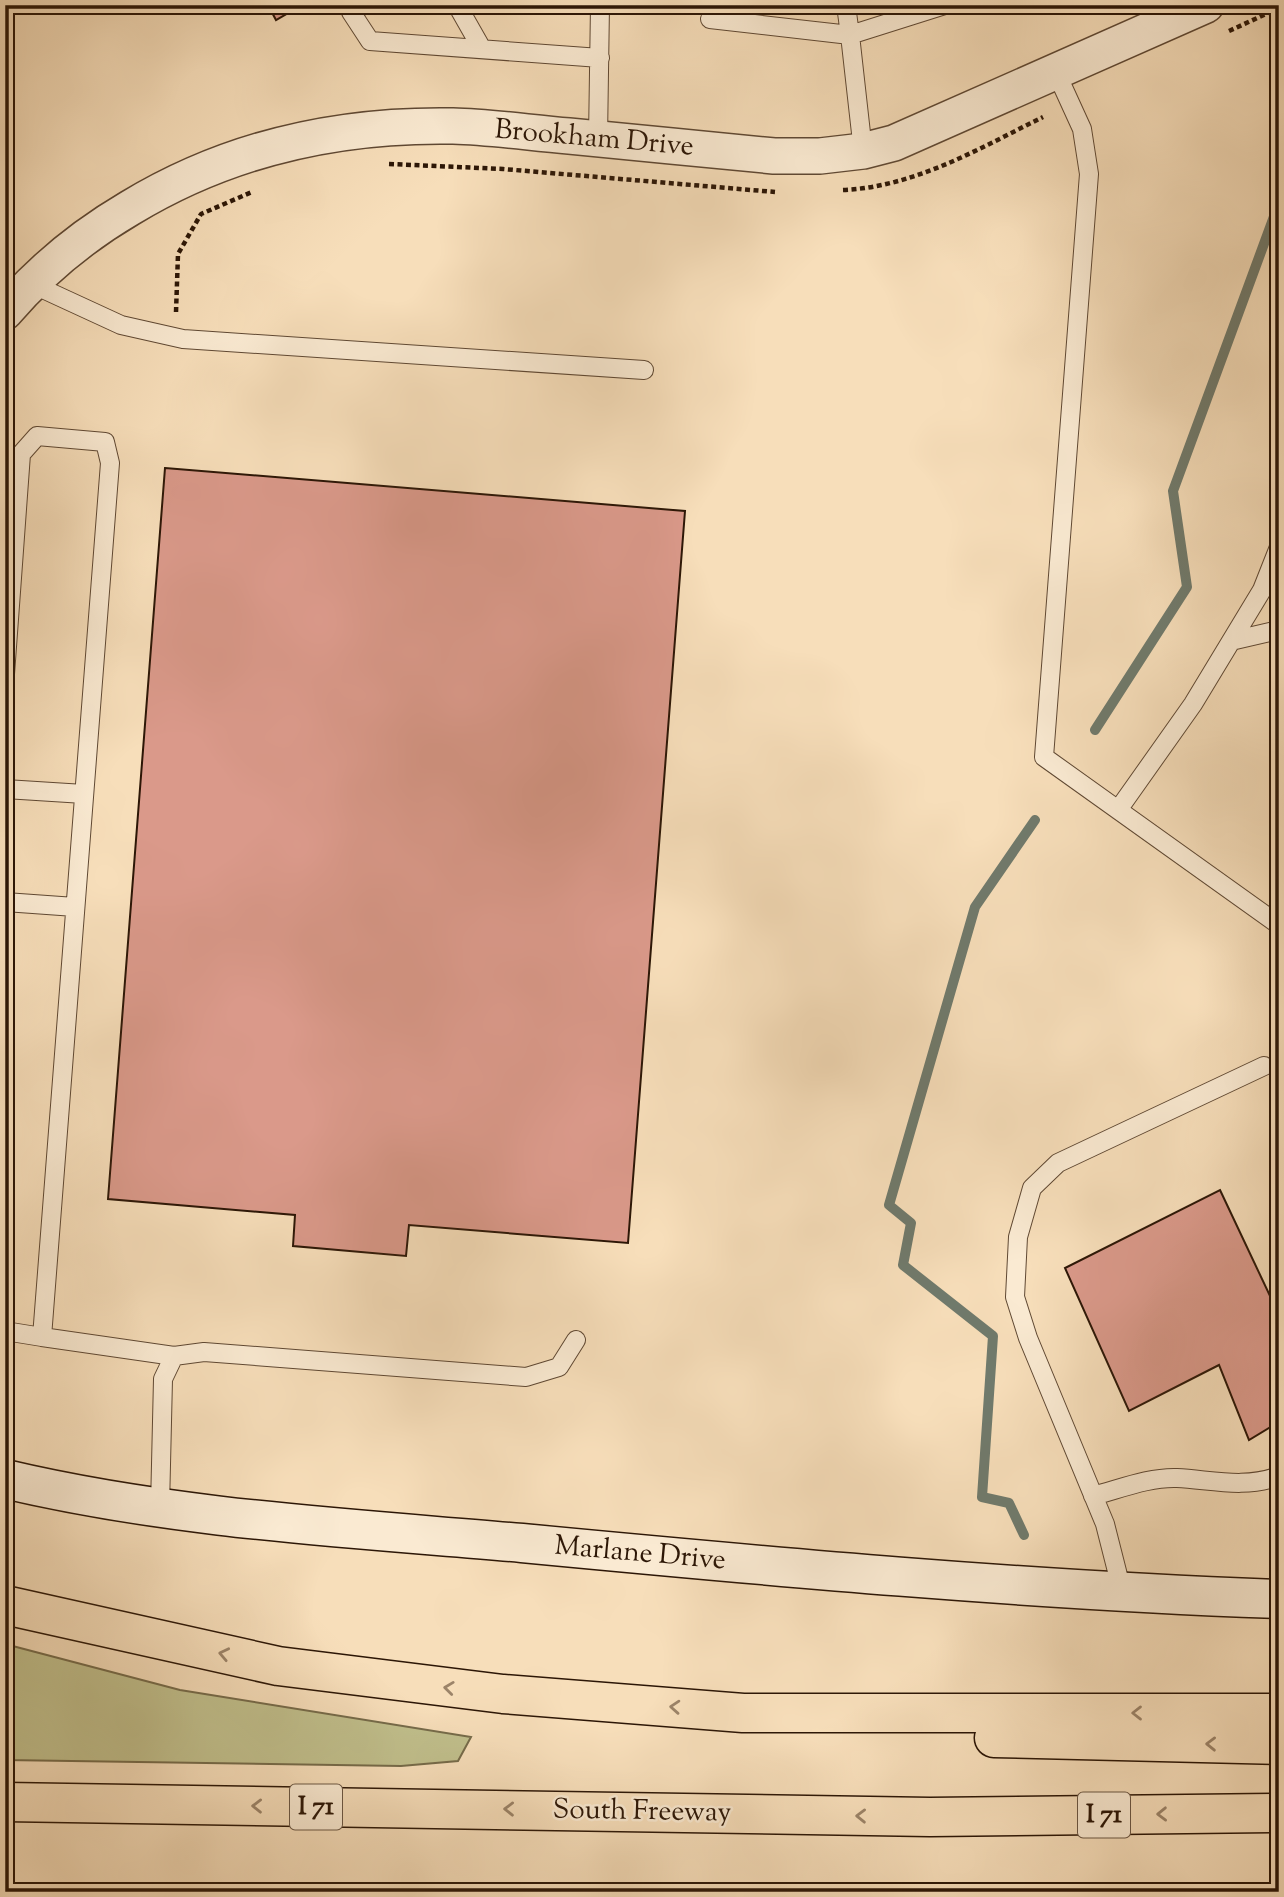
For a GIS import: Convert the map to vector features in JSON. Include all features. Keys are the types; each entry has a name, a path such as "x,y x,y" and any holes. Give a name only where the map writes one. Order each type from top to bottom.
{"highway":[{"path":"5,1605 278,1666 503,1694 743,1713 1279,1713"},
{"path":"743,1713 835,1734 1279,1745"},
{"name":"South Freeway","path":"5,1802 930,1817 1279,1813"}],"street":[{"name":"Brookham Drive","path":"5,312 75,246 152,194 200,170 274,146 342,131 455,126 774,156 820,156 863,151 923,132 1206,5"},
{"name":"Marlane Drive","path":"5,1479 58,1492 253,1519 892,1577 1279,1599"}],"lane":[{"path":"363,5 351,12 370,41 600,58"},
{"path":"457,5 482,49"},
{"path":"598,139 600,5"},
{"path":"846,5 863,151"},
{"path":"710,19 850,35 946,5"},
{"path":"1056,72 1082,129 1089,174 1044,757 1279,925"},
{"path":"32,284 121,324 183,339 644,370"},
{"path":"5,674 21,454 37,436 105,442 110,463 42,1336"},
{"path":"1118,810 1192,704 1231,641 1262,590 1279,547"},
{"path":"1231,641 1279,630"},
{"path":"5,789 84,794"},
{"path":"5,902 75,907"},
{"path":"1122,1591 1105,1524 1028,1338 1015,1297 1018,1237 1032,1188 1058,1163 1264,1066"},
{"path":"5,1331 174,1356 204,1352 526,1377 559,1367 576,1340"},
{"path":"160,1507 163,1379 174,1356"},
{"path":"1093,1496 1150,1480 1176,1478 1234,1485 1265,1481 1279,1476"}],"shaded area":[{"path":"5,1644 180,1690 471,1737 458,1761 401,1766 5,1760"}],"building":[{"path":"268,5 302,5 276,20"},
{"path":"165,468 685,511 628,1243 409,1225 406,1256 293,1246 295,1215 108,1199"},
{"path":"1220,1190 1279,1315 1279,1422 1249,1440 1219,1365 1129,1411 1065,1268"}],"waterway":[{"path":"1095,730 1187,587 1173,491 1279,203"},
{"path":"1024,1535 1009,1503 982,1497 993,1336 903,1265 911,1223 889,1205 975,907 1035,820"}]}
